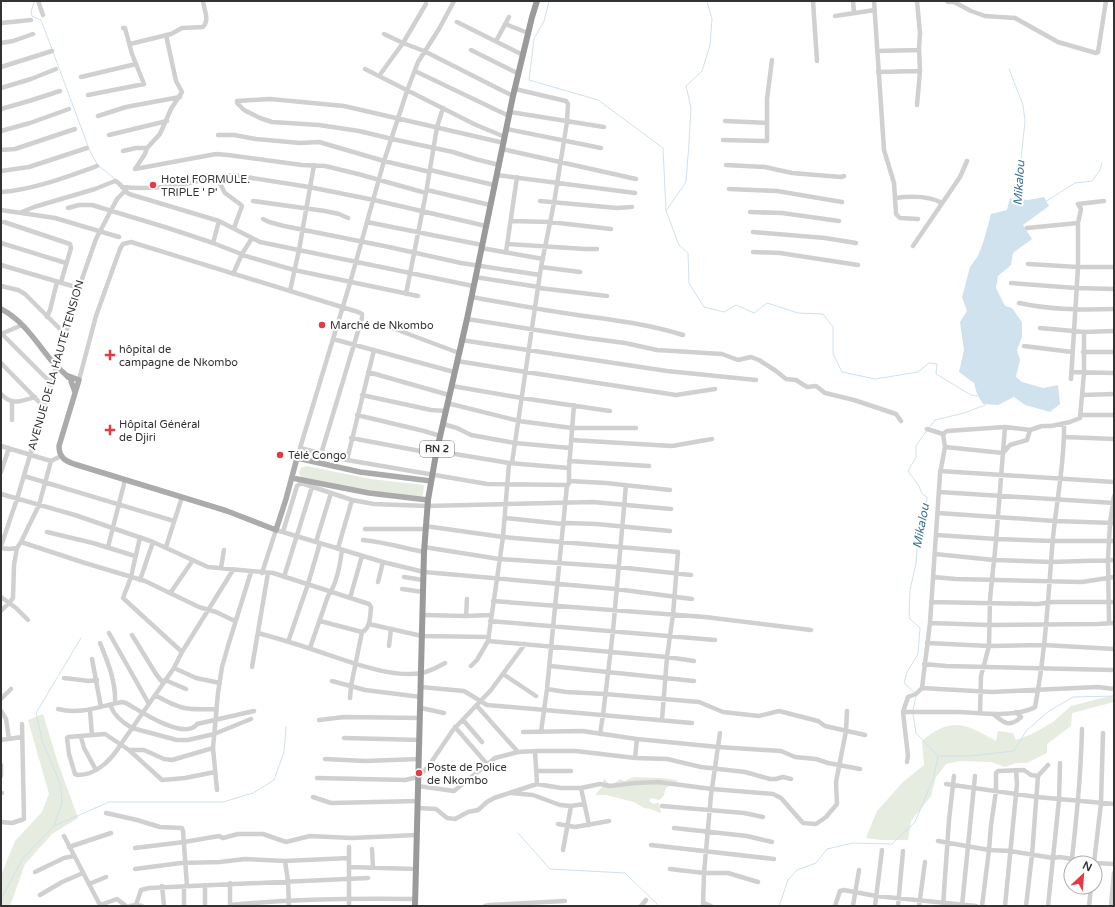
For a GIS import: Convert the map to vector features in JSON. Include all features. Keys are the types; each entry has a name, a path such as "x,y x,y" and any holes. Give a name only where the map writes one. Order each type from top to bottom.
{"highway":[{"name":"RN 2","path":"415,906 423,580 427,503 431,478 461,340 467,319 513,96 537,1"}],"main road":[{"path":"1,310 10,314 22,325 57,366 76,380 75,392 59,446 61,456 67,462 182,497 276,530 297,458 344,469 431,478"},
{"path":"292,478 369,494 427,503"}],"street":[{"path":"38,1 43,15"},
{"path":"130,44 171,34 182,28 205,26 207,17 203,1"},
{"path":"297,458 362,242 384,161 407,91 424,51 439,29 454,1"},
{"path":"813,1 818,61"},
{"path":"853,1 854,13"},
{"path":"874,1 885,157 894,183 897,216 900,218 918,219"},
{"path":"916,1 920,33 920,71 917,105"},
{"path":"947,1 954,1 971,11 985,16 1015,18 1058,42 1096,53 1098,52 1106,1"},
{"path":"379,76 403,44 426,4"},
{"path":"834,16 875,10"},
{"path":"496,41 509,16"},
{"path":"1,23 31,20"},
{"path":"457,22 523,55"},
{"path":"505,24 528,33"},
{"path":"88,95 143,85 144,83 123,28"},
{"path":"1,43 13,41 33,34"},
{"path":"384,34 403,44 424,51 513,96"},
{"path":"166,35 176,81 182,92 171,109 160,134 147,148 145,154 135,169 219,154 339,169 379,180 490,205"},
{"path":"471,50 519,74"},
{"path":"877,52 919,50"},
{"path":"1,67 52,51"},
{"path":"723,140 767,141 767,100 772,60"},
{"path":"81,77 136,64"},
{"path":"366,68 407,91 474,124 505,137"},
{"path":"1,88 31,79 56,69"},
{"path":"415,71 510,114 604,127"},
{"path":"878,72 920,71"},
{"path":"471,666 477,660 488,639 505,518 508,484 519,421 528,351 536,308 541,267 554,203 567,122 568,104 566,101 515,89"},
{"path":"1,109 60,91"},
{"path":"98,116 133,106 180,97"},
{"path":"499,165 433,147 362,132 319,125 272,122 244,110 236,103 237,101 270,99 344,106 437,128 560,162 636,179"},
{"path":"406,294 419,232 433,147 443,108"},
{"path":"1,131 30,124 69,109"},
{"path":"109,135 167,121"},
{"path":"725,121 767,123"},
{"path":"1,150 15,149 75,129"},
{"path":"507,129 601,148"},
{"path":"218,135 234,135 256,139 300,143 319,142 384,161 494,185"},
{"path":"1,171 29,167 87,148"},
{"path":"123,151 136,148 147,148"},
{"path":"913,246 960,177 967,161"},
{"path":"290,291 314,165"},
{"path":"726,165 765,167 792,173 844,176"},
{"path":"1,192 18,191 97,166"},
{"path":"123,189 147,188 194,182 209,175 217,178 233,175 309,187 374,200 486,226"},
{"path":"497,175 635,193"},
{"path":"506,252 517,177"},
{"path":"217,178 225,193 242,206 234,228"},
{"path":"1,210 15,213 22,212 95,189 114,181 118,182 123,189 134,196 219,221 260,242 473,286"},
{"path":"729,188 778,191 842,202"},
{"name":"AVENUE DE LA HAUTE TENSION","path":"1,547 24,476 79,288 99,232 123,189"},
{"path":"895,198 917,197 936,199 942,203"},
{"path":"253,201 339,214 348,218"},
{"path":"1070,379 1078,267 1078,223 1081,209 1078,204 1104,201"},
{"path":"540,202 617,208 632,207"},
{"path":"68,208 86,204 213,243 242,254 294,270 418,296"},
{"path":"22,212 55,218 119,237"},
{"path":"750,212 782,213 839,220"},
{"path":"263,219 269,222 478,266 540,275"},
{"path":"213,243 219,221"},
{"path":"510,221 550,222 611,229"},
{"path":"4,222 70,244 71,248 47,317"},
{"path":"367,222 543,259"},
{"path":"1027,228 1078,223"},
{"path":"753,232 825,238 856,243"},
{"path":"233,274 242,254 252,238"},
{"path":"76,380 96,316 120,249 123,244 131,242 358,312 363,316 321,454"},
{"path":"1,243 66,263"},
{"path":"507,244 597,249"},
{"path":"753,252 780,253 858,265"},
{"path":"1028,264 1114,268"},
{"path":"1,265 79,288"},
{"path":"541,267 580,272"},
{"path":"475,277 607,296"},
{"path":"1011,283 1076,288 1114,289"},
{"path":"1,286 22,292 66,335"},
{"path":"471,297 576,315 659,327 683,335"},
{"path":"1019,303 1038,307 1075,310 1114,309"},
{"path":"467,319 625,343 658,351 722,354 738,360 751,357 759,360 786,379 796,380 807,387 816,386 825,393 854,400 896,414 901,421"},
{"path":"22,325 2,334 52,383"},
{"path":"386,326 459,353"},
{"path":"1040,328 1074,332 1114,331"},
{"path":"943,434 947,431 1005,427 1030,430 1042,426 1064,424 1080,418 1084,373 1084,332"},
{"path":"332,339 454,372"},
{"path":"461,340 667,371 756,380"},
{"path":"1024,346 1072,352"},
{"path":"347,460 351,438 374,350"},
{"path":"1083,352 1114,352"},
{"path":"457,361 676,395 715,390"},
{"path":"1,363 44,407"},
{"path":"368,372 450,395"},
{"path":"1071,372 1114,373"},
{"path":"452,386 610,411"},
{"path":"1,394 12,402 34,397"},
{"path":"1082,396 1114,394"},
{"path":"362,395 431,410 446,411"},
{"path":"12,402 12,420"},
{"path":"448,404 519,421 572,428 636,428"},
{"path":"542,732 568,483 574,405"},
{"path":"357,415 441,435"},
{"path":"1080,415 1114,415"},
{"path":"443,424 457,428 471,435 515,443 570,448"},
{"path":"903,712 980,713 1004,715 1031,710 1035,707 1042,668 1064,424"},
{"path":"980,713 982,667 989,646 990,603 997,539 997,517 1005,427"},
{"path":"928,429 943,434"},
{"path":"1003,453 1010,445 1027,440 1030,430"},
{"path":"907,762 908,756 903,712 908,697 916,694 922,688 930,623 940,471 945,447 943,434"},
{"path":"1064,437 1114,439"},
{"path":"351,438 511,463 569,468"},
{"path":"571,440 672,446 712,439"},
{"path":"1,446 51,461 61,456"},
{"path":"945,447 1003,453"},
{"path":"1,472 9,448"},
{"path":"300,448 347,460 431,478 487,484 568,483 626,485 670,490"},
{"path":"1,611 9,603 13,595 14,565 17,548 39,505 51,461"},
{"path":"570,461 649,466"},
{"path":"940,471 1114,482"},
{"path":"24,476 174,521"},
{"path":"108,547 125,480"},
{"path":"283,532 297,486 301,483 352,500 374,504 427,503 506,505 593,502 671,509"},
{"path":"600,734 613,631 626,485"},
{"path":"284,577 312,487"},
{"path":"939,492 1113,503"},
{"path":"288,642 308,584 331,493"},
{"path":"1,494 75,515 140,537 208,567 268,573 308,584 371,605 369,624 366,630 362,632 350,698"},
{"path":"930,623 989,625 1112,623 1108,602 1110,600 1111,577 1108,561 1112,542 1114,496"},
{"path":"166,548 182,497"},
{"path":"310,648 328,596 331,592 340,562 340,549 352,500"},
{"path":"938,513 1112,523"},
{"path":"505,518 563,524 581,523 670,531"},
{"path":"365,529 425,528 502,538 678,552 662,720"},
{"path":"262,573 276,530 383,562 424,572 616,589 692,599"},
{"path":"47,532 108,547 135,556"},
{"path":"936,535 997,539 1112,542"},
{"path":"140,537 131,577 123,598 182,652"},
{"path":"363,540 385,542 392,546 499,559 691,575"},
{"path":"21,542 140,580 171,592 199,607 208,609 235,621"},
{"path":"140,580 153,542"},
{"path":"1,547 9,549 17,548"},
{"path":"221,568 224,550"},
{"path":"935,554 994,560 1051,562 1114,560"},
{"path":"350,598 362,556"},
{"path":"171,592 193,560"},
{"path":"378,582 383,562"},
{"path":"215,772 186,778 162,780 129,750 121,744 104,734 67,738 69,754 75,774 79,775 96,770 114,756 121,744 174,668 182,652 233,570"},
{"path":"217,790 213,748 216,709 222,667 251,572"},
{"path":"252,667 268,573"},
{"path":"404,577 423,580"},
{"path":"932,577 1050,582 1092,581 1111,577"},
{"path":"402,589 423,592"},
{"path":"1,597 16,608 28,620"},
{"path":"466,616 467,599"},
{"path":"493,601 673,615 811,630"},
{"path":"931,602 1037,604 1114,602"},
{"path":"422,615 491,615"},
{"path":"320,621 362,632"},
{"path":"490,621 715,640"},
{"path":"369,624 407,634 422,636 488,639 551,647 667,657 694,661"},
{"path":"389,646 391,629"},
{"path":"109,633 149,704"},
{"path":"258,633 310,648 356,664 394,672 421,673 432,670 445,663"},
{"path":"132,634 156,674 164,682 186,689"},
{"path":"100,643 110,667 114,682 115,689 112,704 114,713 126,725 177,740 188,740 214,734 251,719"},
{"path":"927,643 989,646 1044,645 1114,649"},
{"path":"317,778 405,780 418,777 431,763 455,727 481,702 525,644"},
{"path":"92,659 101,707"},
{"path":"924,664 1114,670"},
{"path":"550,666 694,681"},
{"path":"174,668 196,678 220,683"},
{"path":"503,674 536,696"},
{"path":"64,678 89,681 97,680"},
{"path":"332,681 365,690 421,698"},
{"path":"421,687 464,691 487,705 692,722"},
{"path":"922,688 980,692 1098,687 1114,689"},
{"path":"1,699 11,689"},
{"path":"547,689 566,692 699,702 723,712 759,716 779,711 818,721 825,726 866,736"},
{"path":"155,695 172,705 186,709 216,709"},
{"path":"58,709 69,711 90,710 112,704 126,703 166,724 185,728 191,728 197,724 254,711"},
{"path":"476,706 518,752"},
{"path":"420,708 444,713"},
{"path":"90,710 92,735"},
{"path":"1,711 6,719 9,739"},
{"path":"418,808 436,809 447,818 455,819 468,812 478,810 490,800 536,784 561,788 581,788 600,784 610,786 635,782 658,782 712,789 773,794 781,798 803,823 816,824 826,817 837,804 836,782 846,731 847,711"},
{"path":"993,714 1009,724 1014,723 1021,717 1016,712"},
{"path":"319,720 344,717 420,718"},
{"path":"462,720 482,742"},
{"path":"1,822 12,823 24,819 22,724"},
{"path":"455,727 487,764"},
{"path":"1072,855 1082,763 1082,729"},
{"path":"523,732 573,730 637,739 718,747 781,751 795,757 816,759 828,763 860,769"},
{"path":"711,906 703,904 704,873 712,789 720,733"},
{"path":"1095,855 1102,803 1103,733"},
{"path":"1,740 22,737"},
{"path":"81,737 84,748 96,770"},
{"path":"344,738 420,740"},
{"path":"635,758 637,739"},
{"path":"129,750 144,750 164,759 172,760 213,748"},
{"path":"535,750 536,784"},
{"path":"418,786 454,791 498,756 535,750 576,751 635,758 668,759 701,767 744,772 776,780 783,777 791,779"},
{"path":"325,759 365,761 419,759"},
{"path":"1048,906 1059,800 1060,763"},
{"path":"1,765 1,776"},
{"path":"1026,906 1032,855 1038,776 1048,765"},
{"path":"1005,906 1017,784 1016,770"},
{"path":"982,906 997,772 1024,770 1031,775 1038,776"},
{"path":"536,771 571,771"},
{"path":"943,904 954,776"},
{"path":"962,905 975,776"},
{"path":"946,784 1059,800 1079,800 1114,804"},
{"path":"581,788 589,825"},
{"path":"509,793 533,795 557,805 571,806 584,804"},
{"path":"313,797 331,803 418,801"},
{"path":"564,850 571,806"},
{"path":"662,806 744,813 763,817"},
{"path":"106,813 160,827 180,828 183,830 185,863 184,906"},
{"path":"558,824 575,827 609,821"},
{"path":"674,828 747,836 772,842"},
{"path":"69,847 111,833"},
{"path":"135,848 220,836 223,838 238,834 263,834 286,842 310,836 351,838 417,835"},
{"path":"64,836 100,905 117,899 126,906"},
{"path":"938,841 989,850 1010,851 1052,858 1063,857"},
{"path":"651,845 774,859"},
{"path":"349,847 349,906"},
{"path":"372,849 373,867"},
{"path":"875,906 882,850"},
{"path":"898,906 903,851"},
{"path":"35,872 64,858 74,856"},
{"path":"135,869 185,863 220,862 245,859 285,861 349,858"},
{"path":"285,861 288,880 289,904"},
{"path":"919,906 925,862"},
{"path":"1103,863 1114,864"},
{"path":"349,867 416,869"},
{"path":"670,868 704,873 736,874 758,882"},
{"path":"853,906 858,870"},
{"path":"1111,906 1114,873"},
{"path":"40,895 62,882 83,874"},
{"path":"89,884 106,876"},
{"path":"136,904 142,890 162,886 368,878"},
{"path":"230,883 230,906 258,902 289,904 349,899 415,899"},
{"path":"205,885 205,906"},
{"path":"162,886 164,906"},
{"path":"835,906 840,891 842,890 876,896 920,900 943,904 976,906"},
{"path":"1088,906 1090,895"},
{"path":"641,906 646,900"},
{"path":"485,906 565,901"},
{"path":"130,906 136,904 142,906"}],"shaded area":[{"path":"306,466 371,479 424,485 423,494 421,497 371,492 307,479 301,477 299,472 301,468"},
{"path":"1114,695 1114,702 1072,713 1071,726 1047,744 1047,753 1027,763 1016,763 1005,767 991,762 960,761 946,764 936,777 931,796 911,821 908,840 882,840 866,838 877,811 903,782 924,765 922,741 933,733 942,728 959,725 976,730 996,741 998,731 1013,733 1016,740 1032,734 1053,722 1071,706"},
{"path":"43,714 57,760 78,818 52,834 25,864 10,906 1,906 1,875 15,841 42,812 49,794 28,720"},
{"path":"634,777 663,778 678,781 666,788 663,797 659,800 651,798 649,801 653,804 659,803 661,813 644,808 634,802 606,795 595,795 602,787 604,778 612,785 620,779 624,781"}],"water":[{"path":"1044,197 1049,206 1023,225 1032,239 1013,253 1011,265 998,276 996,288 1005,306 1012,308 1022,322 1022,337 1017,350 1020,360 1016,377 1022,382 1043,388 1058,385 1060,404 1050,412 1025,405 1014,397 998,405 983,404 977,394 974,383 959,372 964,350 960,322 967,311 962,297 970,267 978,256 991,214 1007,210 1010,198 1028,200"}],"waterway":[{"path":"33,1 31,12 32,16 41,20 52,49"},
{"path":"549,1 544,21 534,39 529,80 598,100 663,148 666,211 679,245 688,253 689,283 704,307 724,312 736,305 754,313 767,303 798,313 823,314 833,327 833,354 842,372 875,379 918,372 929,363 937,364 936,374 971,395 977,396"},
{"path":"666,211 686,182 691,108 686,86 702,71 710,45 712,19 707,1"},
{"path":"53,52 88,146"},
{"name":"Mikalou","path":"1009,69 1023,105 1025,121 1016,199"},
{"path":"89,149 97,164"},
{"path":"1045,202 1075,183 1092,181 1100,170 1102,163"},
{"path":"99,166 115,179"},
{"name":"Mikalou","path":"929,428 935,420 964,413 985,405"},
{"name":"Mikalou","path":"915,693 904,683 907,672 918,654 920,628 909,618 910,590 916,563 918,535 925,517 927,497 922,494 919,486 908,471 916,457 916,446 927,430"},
{"path":"54,825 62,803 61,786 42,740 36,713 81,638"},
{"name":"Mikalou","path":"913,710 916,696"},
{"path":"938,756 970,756 1014,751 1026,731 1049,711 1073,697 1114,696"},
{"name":"Mikalou","path":"913,714 916,733 938,756"},
{"path":"1,899 23,858 54,826 109,802 223,802 253,793 274,780 284,752 286,727"},
{"name":"Mikalou","path":"779,906 788,880 797,870 816,863 827,849 853,843 892,844 915,822 933,779 938,757"},
{"path":"518,833 550,869 625,873 659,906"}],"place":[{"name":"Hotel FORMULE. TRIPLE ' P'","path":"153,185"},
{"name":"Marché de Nkombo","path":"322,325"},
{"name":"hôpital de campagne de Nkombo","path":"110,355"},
{"name":"Hôpital Général de Djiri","path":"110,430"},
{"name":"Télé Congo","path":"280,455"},
{"name":"Poste de Police de Nkombo","path":"419,773"}]}
